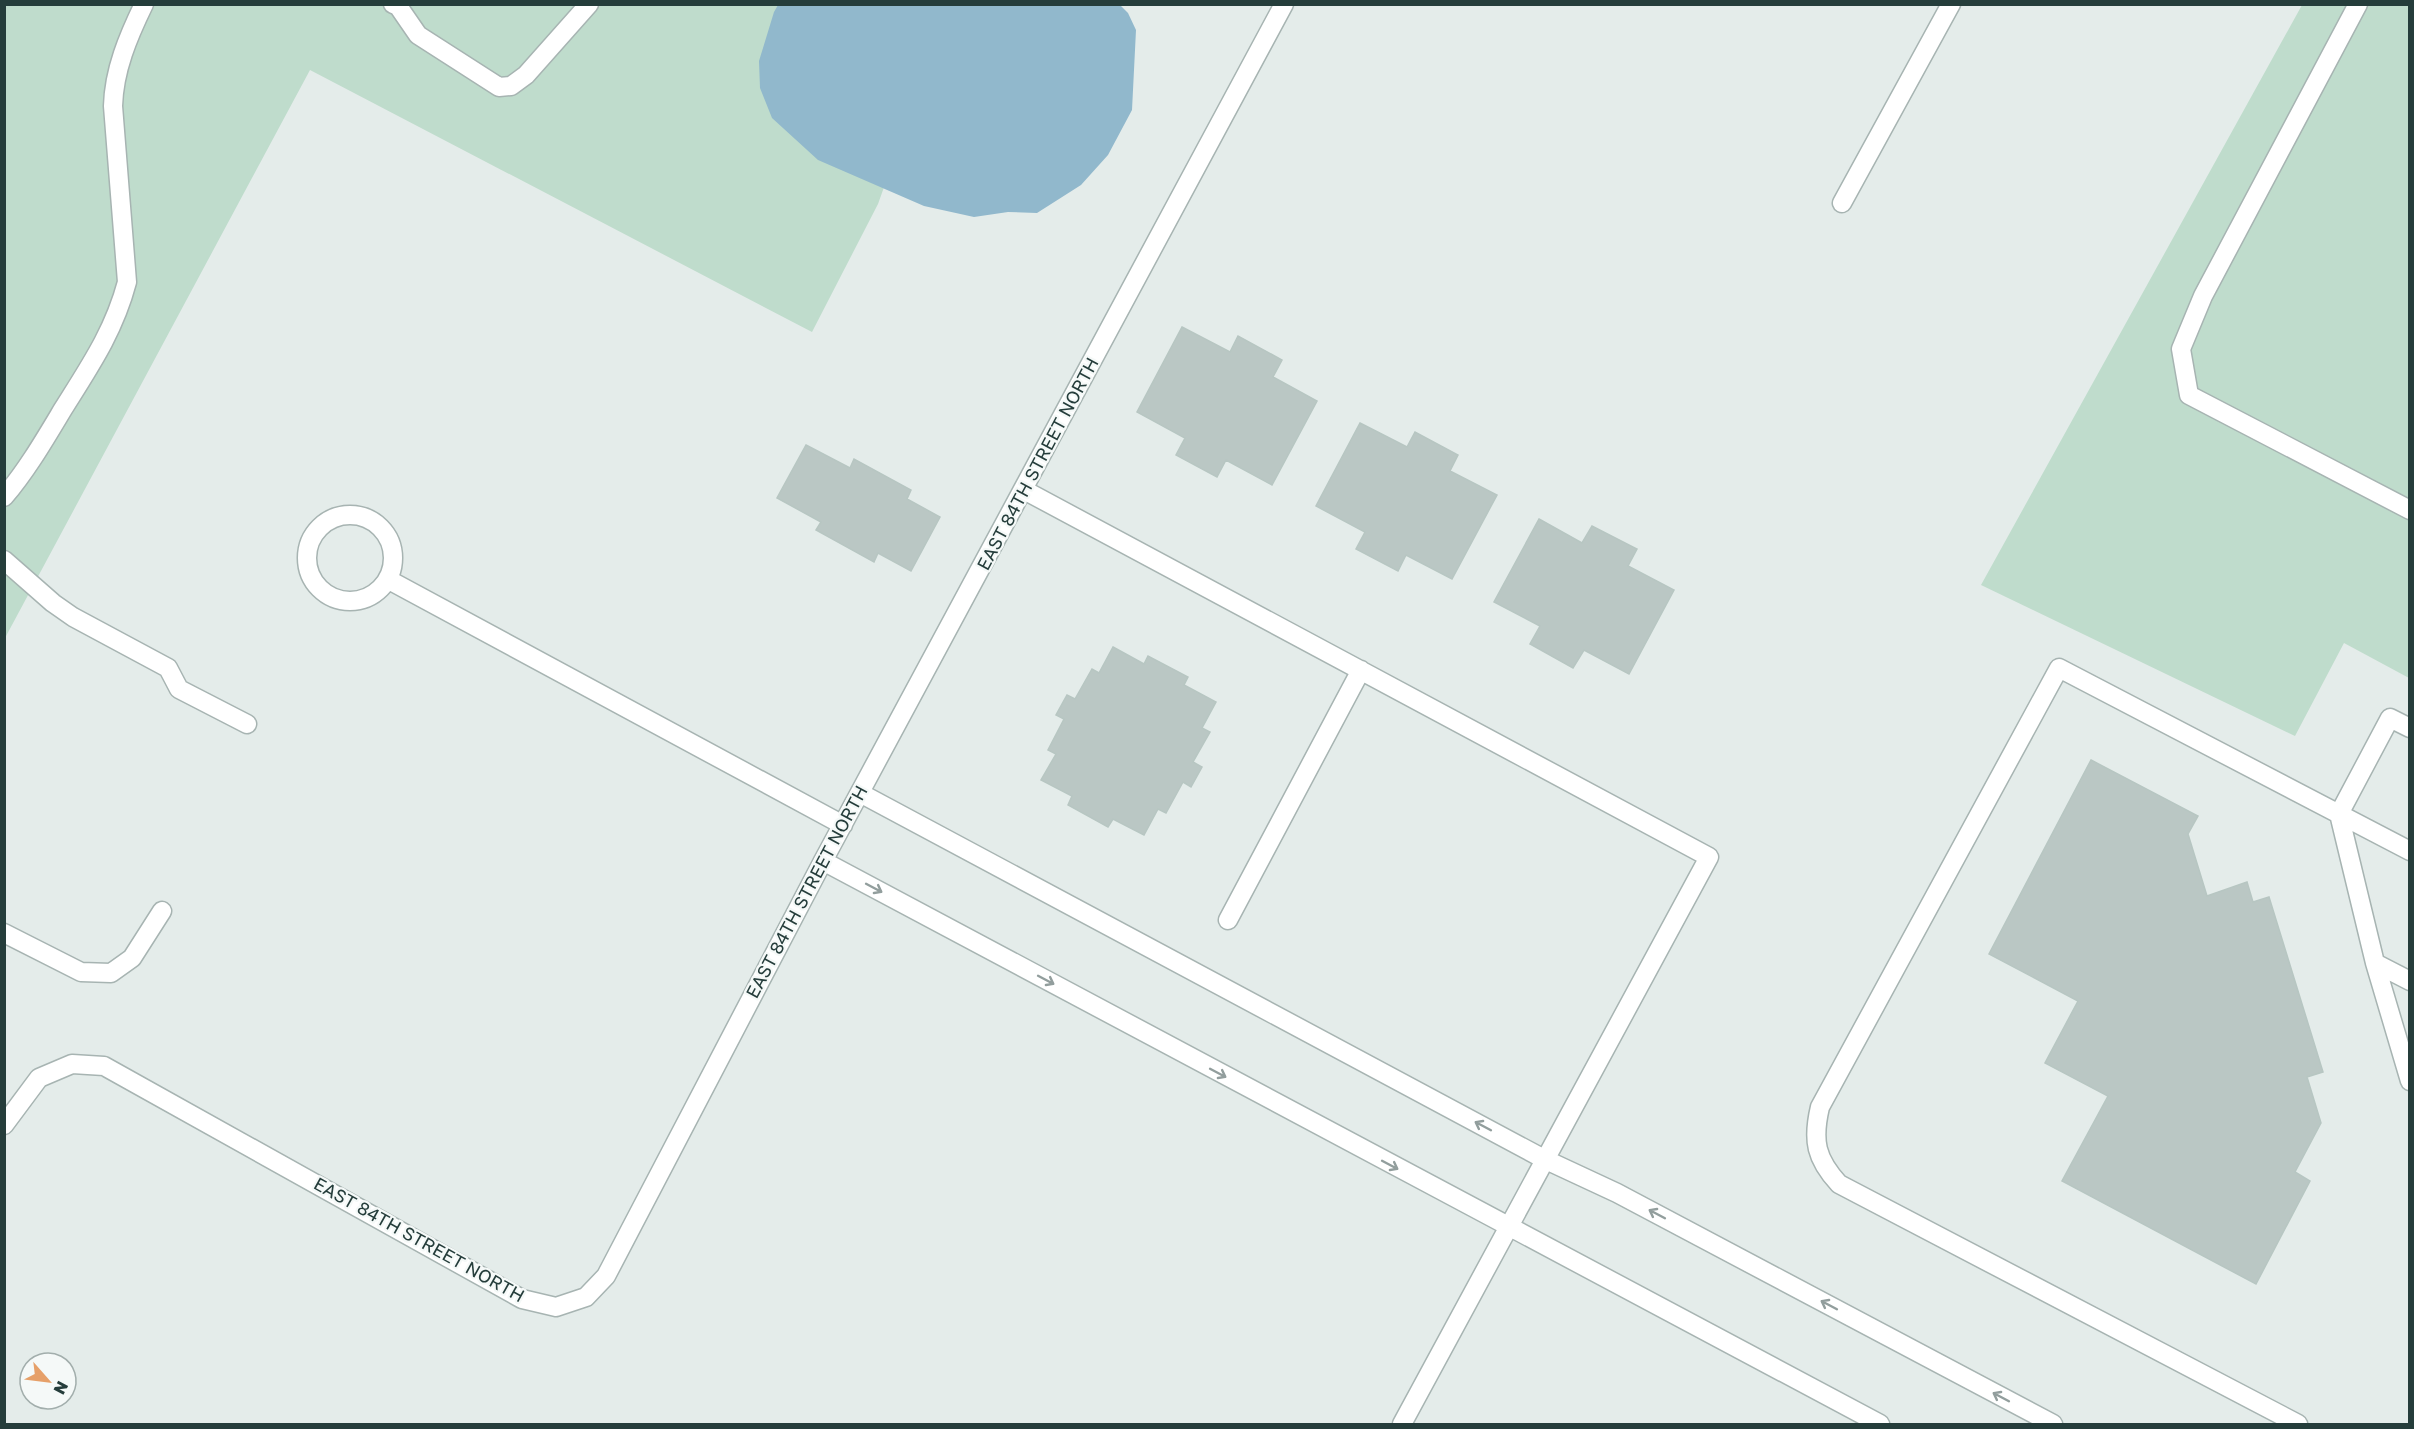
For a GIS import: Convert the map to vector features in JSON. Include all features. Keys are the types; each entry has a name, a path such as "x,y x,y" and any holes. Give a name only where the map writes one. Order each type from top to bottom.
{"street":[{"path":"4,497 41,445 110,333 121,305 127,282 114,118 114,85 129,34 144,4"},
{"path":"398,5 418,35 499,87 511,86 526,75 589,4"},
{"name":"EAST 84TH STREET NORTH","path":"4,1125 39,1078 72,1064 104,1066 522,1299 556,1307 586,1297 606,1276 823,861 1284,4"},
{"path":"1842,203 1951,4"},
{"path":"2358,4 2203,296 2181,349 2189,395 2409,510"},
{"path":"1024,490 1709,857 1402,1425"},
{"path":"342,515 357,515 370,519 381,527 390,539 394,552 389,580 367,599 352,602 338,600 324,594 314,583 308,570 307,555 310,541 318,529 342,515"},
{"path":"4,560 53,603 168,668 179,689 247,724"},
{"path":"389,580 843,825"},
{"path":"2298,1425 1839,1184 1826,1170 1818,1155 1814,1130 1820,1107 2059,668 2409,851"},
{"path":"1228,920 1361,670"},
{"path":"2409,728 2390,718 2339,814 2375,963 2409,1081"},
{"path":"860,793 1544,1159 1617,1193 2053,1425"},
{"path":"823,861 1880,1425"},
{"path":"4,933 81,972 111,973 132,958 162,911"},
{"path":"2375,963 2409,981"}],"green space":[{"path":"5,5 949,5 878,204 812,332 310,70 5,638"},
{"path":"2302,5 2409,5 2409,678 2344,643 2295,736 1981,585"}],"water":[{"path":"778,5 1120,5 1128,13 1136,30 1132,110 1108,155 1081,185 1037,213 1008,212 974,217 924,206 818,160 772,118 760,88 759,61"}],"building":[{"path":"1182,327 1230,352 1238,336 1282,360 1273,377 1317,401 1272,485 1226,460 1217,477 1176,455 1185,438 1137,412"},
{"path":"1360,423 1407,447 1415,432 1458,455 1450,471 1497,495 1452,579 1406,555 1398,571 1356,549 1365,532 1316,506"},
{"path":"806,445 850,468 854,459 911,490 907,499 940,517 911,571 878,553 874,562 816,530 821,522 777,498"},
{"path":"1539,519 1582,543 1592,526 1637,549 1628,566 1674,590 1629,674 1584,650 1573,668 1530,644 1540,626 1494,602"},
{"path":"1113,647 1144,664 1148,656 1188,677 1184,685 1216,702 1202,728 1210,732 1193,762 1202,767 1191,787 1183,782 1166,813 1158,809 1144,835 1113,819 1108,827 1068,805 1072,796 1041,780 1056,754 1048,750 1064,719 1056,715 1067,695 1075,699 1092,669 1099,673"},
{"path":"2091,760 2198,816 2188,834 2207,896 2247,882 2253,902 2269,897 2323,1072 2307,1077 2321,1123 2295,1172 2310,1181 2256,1284 2062,1181 2108,1096 2045,1063 2078,1001 1989,954"}]}
